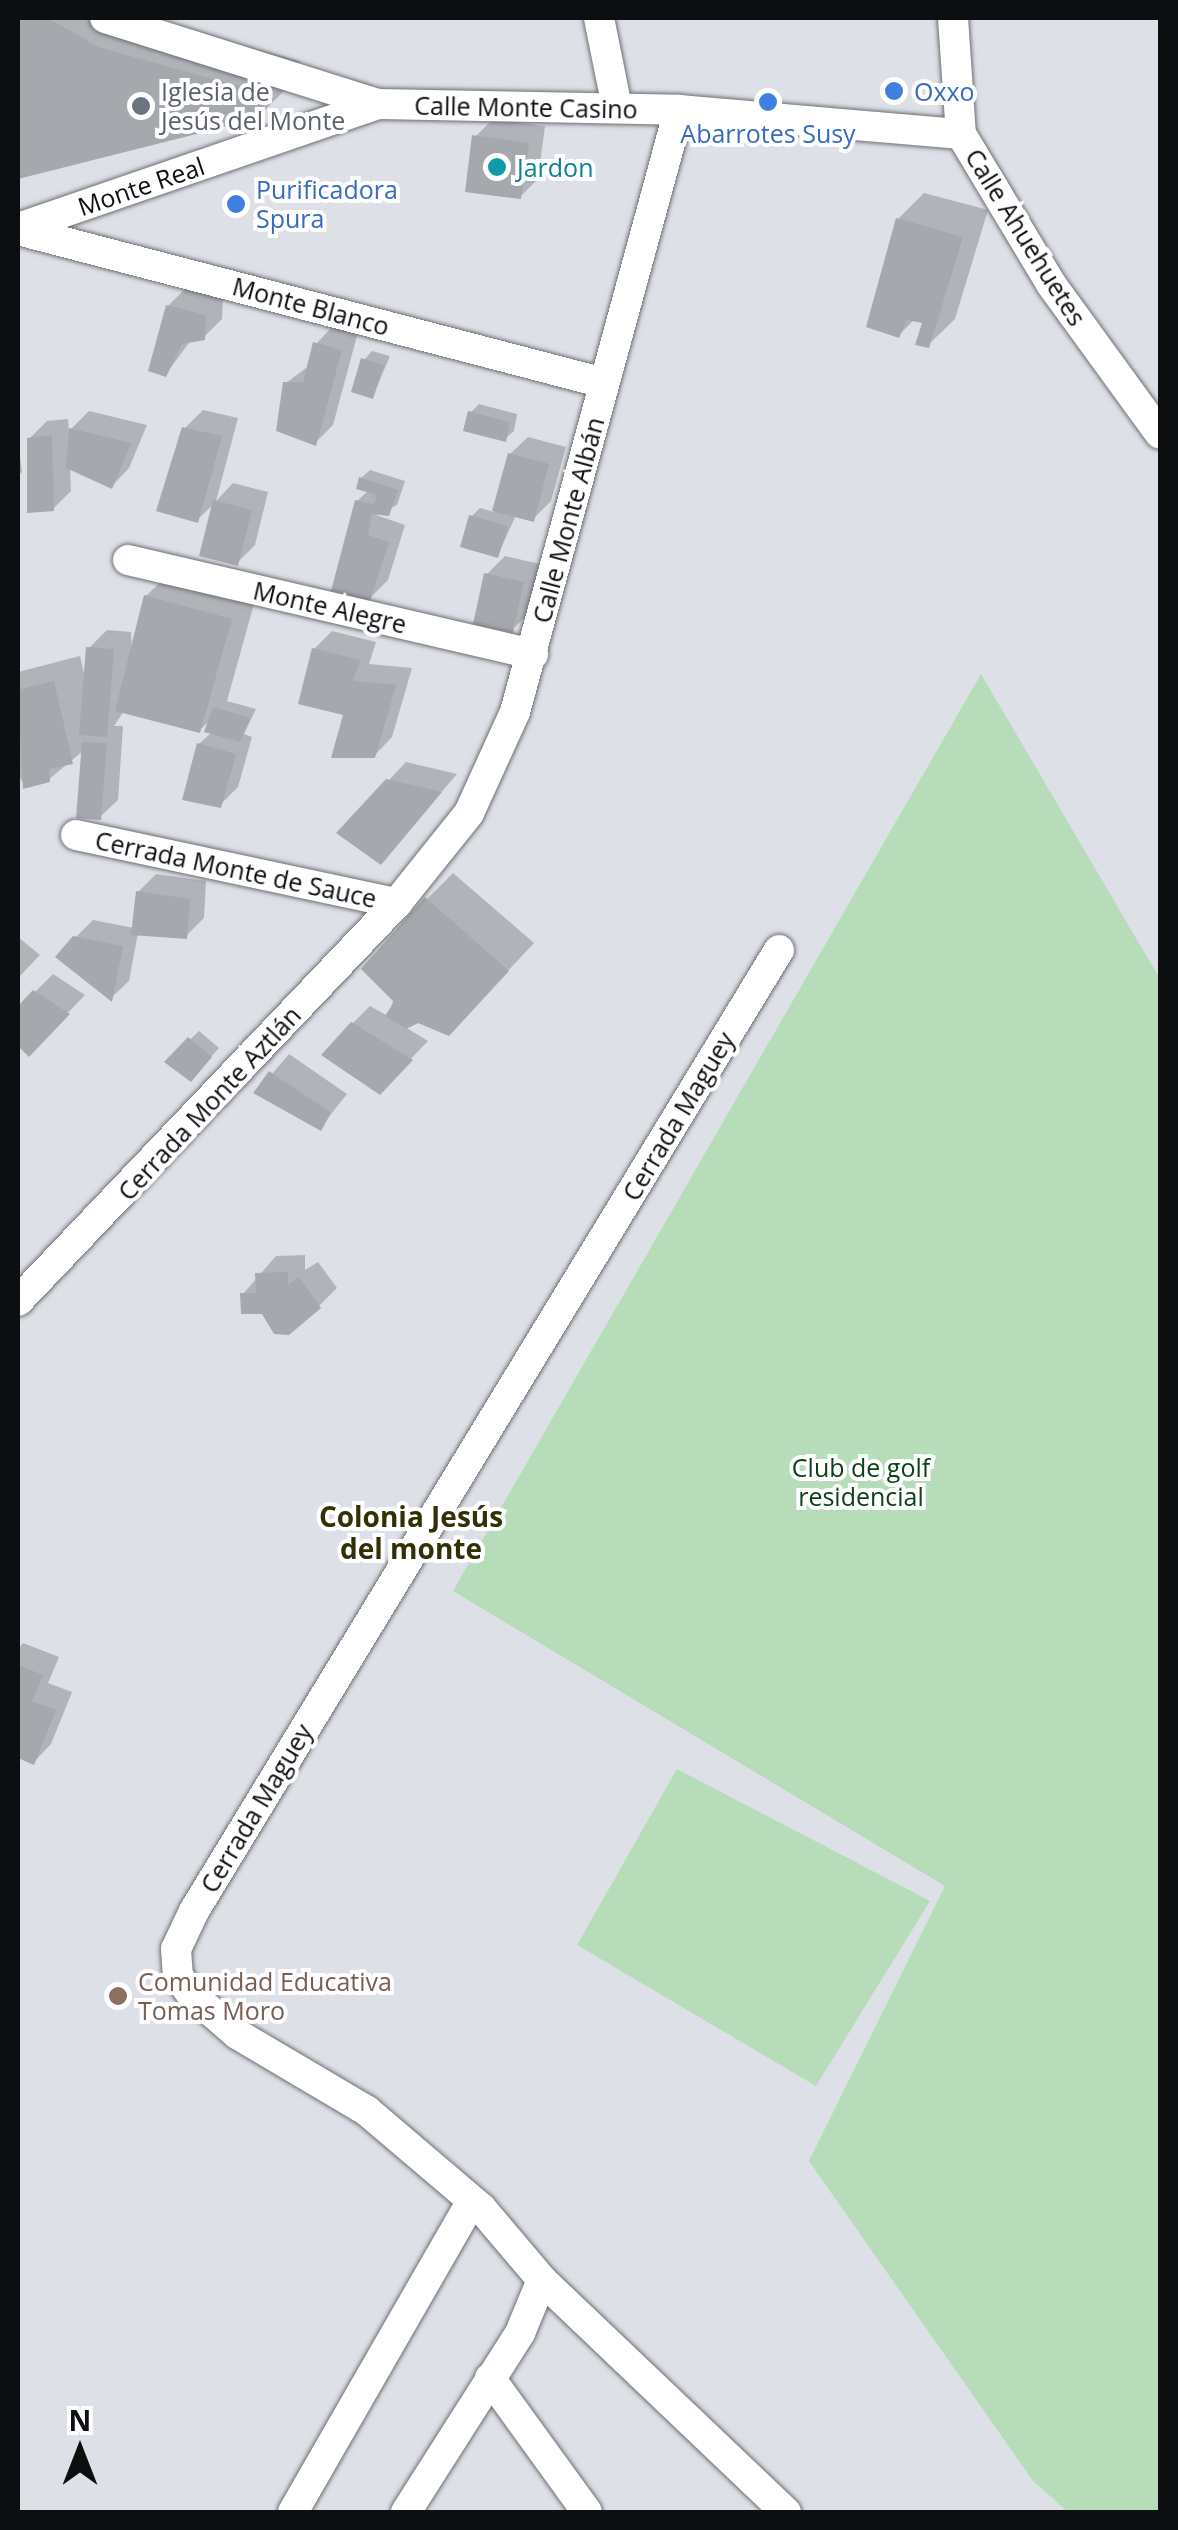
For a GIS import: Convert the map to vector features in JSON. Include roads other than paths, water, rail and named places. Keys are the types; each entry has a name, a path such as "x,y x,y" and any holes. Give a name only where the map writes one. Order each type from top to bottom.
{"street":[{"path":"599,18 616,107"},
{"name":"Calle Ahuehuetes","path":"952,18 961,134 1051,284 1160,434"},
{"name":"Calle Monte Casino","path":"119,21 378,104 679,110 961,134"},
{"name":"Monte Real","path":"18,229 378,104"},
{"name":"Calle Monte Albán","path":"398,903 484,786 532,654 679,110"},
{"name":"Monte Blanco","path":"18,229 604,383"},
{"name":"Monte Alegre","path":"128,560 532,654"},
{"name":"Cerrada Monte de Sauce","path":"76,835 398,903"},
{"name":"Cerrada Monte Aztlán","path":"18,1301 398,903"},
{"name":"Cerrada Maguey","path":"779,950 194,1911 176,1950 178,1976 237,2034 367,2111 472,2201 542,2280 786,2512"},
{"path":"293,2512 472,2201"},
{"path":"406,2512 520,2334 542,2280"},
{"path":"490,2378 587,2512"}],"place":[{"name":"Oxxo","path":"894,91"},
{"name":"Abarrotes Susy","path":"768,102"},
{"name":"Iglesia de Jesús del Monte","path":"141,106"},
{"name":"Jardon","path":"497,167"},
{"name":"Purificadora Spura","path":"236,204"},
{"name":"Comunidad Educativa Tomas Moro","path":"118,1996"}],"district":[{"name":"Colonia Jesús del monte","path":"411,1532"}],"park label":[{"name":"Club de golf residencial","path":"861,1482"}]}
